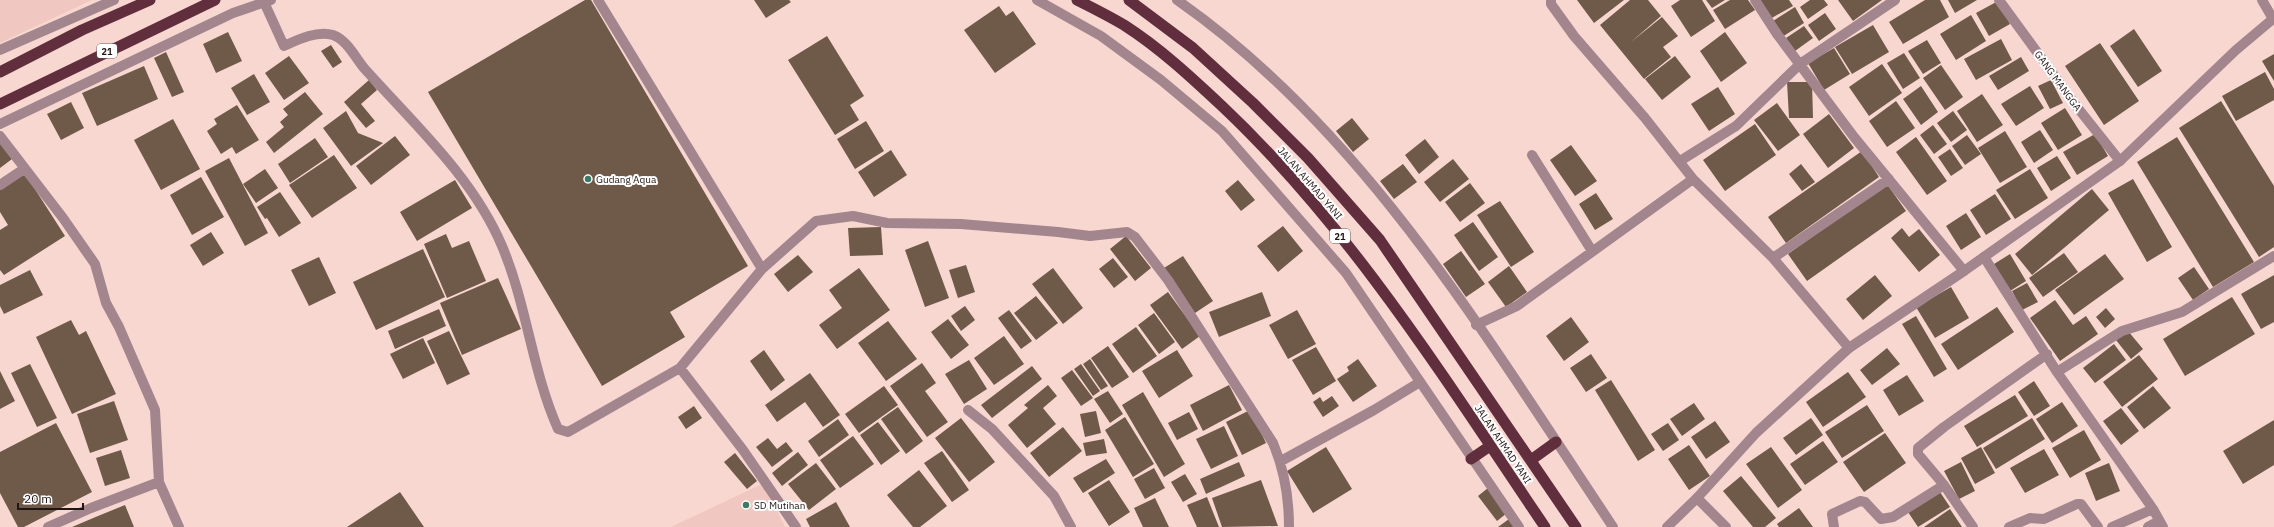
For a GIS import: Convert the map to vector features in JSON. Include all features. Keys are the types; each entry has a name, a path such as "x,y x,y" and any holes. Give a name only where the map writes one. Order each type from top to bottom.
{"highway":[{"path":"0,72 82,30 150,0"},
{"name":"21","path":"0,104 215,0"},
{"name":"JALAN AHMAD YANI","path":"1077,0 1124,26 1180,67 1248,131 1361,261 1545,527"},
{"name":"JALAN AHMAD YANI","path":"1129,0 1193,48 1254,103 1308,158 1380,240 1576,527"},
{"path":"1531,460 1556,442"},
{"path":"1471,459 1490,446"}],"street":[{"path":"0,50 114,0"},
{"path":"598,0 762,269"},
{"path":"1037,0 1101,36 1161,80 1222,131 1346,273 1471,459 1519,527"},
{"path":"1177,0 1211,24 1278,81 1331,137 1404,223 1476,325 1613,527"},
{"path":"1551,0 1551,4 1574,36 1645,118 1693,179 1774,258 1849,348"},
{"path":"1755,0 1777,34 1854,137 1964,271"},
{"path":"1680,161 1736,126 1800,64 1895,0"},
{"name":"GANG MANGGA","path":"1999,0 2077,107 2120,161"},
{"path":"1666,527 1697,498 1756,433 1849,348 1964,271 2120,161 2236,50 2273,18 2262,0"},
{"path":"0,124 233,13 268,1 284,46 300,38 316,34 333,35 347,46 434,145 482,207 502,247 521,304 538,370 558,429 568,432 680,368 762,269 816,221 853,216 869,218 886,223 960,224 1090,236 1127,232 1135,237 1168,280 1201,334 1253,409 1273,443 1281,461 1289,515 1289,527"},
{"path":"0,136 63,218 94,264 106,303 119,327 155,410 160,482 179,527"},
{"path":"1532,155 1592,251"},
{"path":"0,184 24,169"},
{"path":"1476,325 1517,306 1693,179"},
{"path":"1774,258 1889,179"},
{"path":"2057,372 2122,331 2182,312 2274,256"},
{"path":"1984,257 2047,354 2057,372 2154,509 2161,524 2148,527"},
{"path":"1972,527 1944,485 1918,454 1918,448 2047,354"},
{"path":"680,368 743,450 796,527"},
{"path":"1281,461 1374,410 1420,382"},
{"path":"968,410 992,429 1054,496 1071,527"},
{"path":"48,527 91,508 160,482"},
{"path":"1834,527 1832,514 1856,501 1865,502 1881,519 1884,519 1892,517 1944,485"},
{"path":"1697,498 1726,527"},
{"path":"2009,527 2030,518 2044,519 2077,504 2081,504 2098,527"},
{"path":"2112,527 2154,509"}],"shaded area":[{"path":"0,0 92,0 0,43"},
{"name":"SD Mutihan","path":"764,483 785,527 671,527"}],"building":[{"name":"Gudang Aqua","path":"585,0 591,0 748,266 670,312 685,337 602,386 428,92"},
{"path":"754,0 789,0 791,2 766,18"},
{"path":"1577,0 1624,0 1594,23"},
{"path":"1630,0 1648,0 1661,16 1631,42 1662,17 1678,36 1663,47 1671,57 1644,79 1600,25"},
{"path":"1680,0 1702,0 1715,21 1691,37 1671,6"},
{"path":"1706,0 1725,0 1712,8"},
{"path":"1730,0 1748,0 1755,10 1725,29 1713,10"},
{"path":"1760,0 1789,0 1793,6 1770,19"},
{"path":"1810,0 1824,0 1828,5 1808,19 1800,7"},
{"path":"1838,0 1882,0 1853,21"},
{"path":"1925,0 1940,0 1949,17 1903,44 1889,22"},
{"path":"1948,0 1977,0 1955,13"},
{"path":"1998,1 2010,24 1989,36 1976,13"},
{"path":"999,6 1006,16 1013,11 1036,44 995,73 964,30"},
{"path":"1795,7 1804,23 1782,37 1773,21"},
{"path":"1825,13 1836,29 1819,41 1808,25"},
{"path":"1971,15 1986,41 1956,60 1940,34"},
{"path":"1873,25 1889,52 1852,74 1835,47"},
{"path":"1804,26 1813,38 1795,51 1786,38"},
{"path":"2134,29 2162,71 2138,87 2110,46"},
{"path":"228,32 242,61 216,73 203,44"},
{"path":"1725,32 1747,63 1721,82 1700,51"},
{"path":"827,36 864,96 850,105 859,120 835,135 788,60"},
{"path":"2001,39 2012,60 1976,80 1964,59"},
{"path":"1927,40 1941,63 1923,74 1908,51"},
{"path":"2100,43 2139,101 2104,125 2065,66"},
{"path":"331,45 342,62 333,68 321,51"},
{"path":"1834,48 1850,74 1824,90 1808,63"},
{"path":"166,52 184,92 172,97 154,58"},
{"path":"1904,53 1920,78 1903,89 1887,63"},
{"path":"2274,54 2274,81 2262,61"},
{"path":"289,56 309,83 284,100 265,73"},
{"path":"1675,56 1691,77 1662,100 1645,79"},
{"path":"2021,57 2029,71 1998,90 1989,76"},
{"path":"1882,64 1902,93 1869,116 1849,87"},
{"path":"1941,65 1963,97 1945,110 1923,78"},
{"path":"144,66 158,99 97,126 82,93"},
{"path":"2265,72 2274,89 2274,100 2236,121 2222,96"},
{"path":"254,74 270,102 247,115 231,88"},
{"path":"369,80 377,90 361,104 375,121 366,128 344,102"},
{"path":"2051,80 2063,103 2050,109 2038,86"},
{"path":"1787,82 1812,82 1813,118 1789,118"},
{"path":"1921,86 1938,112 1921,125 1903,99"},
{"path":"2030,86 2044,108 2016,126 2001,104"},
{"path":"1718,87 1735,114 1709,131 1691,104"},
{"path":"305,92 323,114 274,153 266,142 284,127 280,122 288,115 283,109"},
{"path":"1982,94 2003,125 1977,142 1957,111"},
{"path":"1896,101 1915,128 1887,147 1869,121"},
{"path":"2221,101 2274,186 2274,247 2259,257 2179,128"},
{"path":"71,102 84,128 61,140 47,114"},
{"path":"1777,103 1800,135 1778,151 1754,120"},
{"path":"237,105 259,140 236,154 232,147 221,154 207,131 217,124 214,119"},
{"path":"2065,108 2082,135 2058,150 2041,123"},
{"path":"346,111 358,133 383,143 351,166 323,128"},
{"path":"1953,111 1967,130 1951,142 1937,123"},
{"path":"1829,114 1854,148 1828,168 1803,134"},
{"path":"1352,118 1369,139 1353,152 1336,131"},
{"path":"173,119 200,169 161,190 134,140"},
{"path":"866,121 884,151 855,169 837,139"},
{"path":"1755,124 1776,155 1725,191 1703,160"},
{"path":"1933,125 1947,144 1934,154 1920,135"},
{"path":"2040,130 2053,150 2034,163 2021,142"},
{"path":"2005,131 2027,167 2000,183 1978,148"},
{"path":"2095,134 2108,156 2077,175 2063,152"},
{"path":"1967,135 1981,154 1965,165 1952,146"},
{"path":"395,136 410,155 371,185 356,166"},
{"path":"1916,137 1947,181 1927,195 1896,152"},
{"path":"2177,137 2254,262 2213,287 2137,162"},
{"path":"315,138 328,157 290,183 278,164"},
{"path":"1425,139 1439,157 1419,174 1405,155"},
{"path":"0,143 12,159 0,168"},
{"path":"1571,145 1597,181 1575,196 1550,160"},
{"path":"1950,149 1963,168 1951,176 1938,157"},
{"path":"891,150 907,175 874,197 858,172"},
{"path":"1862,151 1879,177 1786,243 1768,217"},
{"path":"334,155 357,188 312,218 289,185"},
{"path":"2057,156 2071,178 2051,191 2037,168"},
{"path":"229,158 268,233 245,246 205,171"},
{"path":"1453,159 1469,179 1440,202 1424,182"},
{"path":"1403,164 1417,182 1394,199 1380,181"},
{"path":"1801,164 1815,182 1802,191 1789,174"},
{"path":"265,169 278,188 256,203 243,184"},
{"path":"2030,169 2048,198 2015,219 1996,190"},
{"path":"24,172 65,236 4,275 0,270 0,230 8,225 0,212 0,187"},
{"path":"201,177 224,217 192,235 170,195"},
{"path":"2133,179 2172,247 2147,262 2108,193"},
{"path":"455,180 472,208 417,241 400,212"},
{"path":"1238,180 1255,200 1241,211 1225,191"},
{"path":"1470,183 1485,203 1460,222 1445,202"},
{"path":"1887,184 1906,211 1807,281 1788,254"},
{"path":"2092,189 2109,210 2032,275 2015,254"},
{"path":"280,192 301,223 279,237 267,218 265,219 257,207"},
{"path":"1596,193 1613,219 1595,230 1579,204"},
{"path":"1995,194 2011,219 1986,235 1970,210"},
{"path":"1500,201 1534,252 1511,267 1477,215"},
{"path":"1966,213 1981,237 1961,250 1946,226"},
{"path":"1473,222 1498,257 1479,271 1454,235"},
{"path":"1283,226 1303,251 1278,272 1257,246"},
{"path":"881,227 883,255 850,256 848,228"},
{"path":"1902,228 1909,237 1919,229 1940,255 1919,272 1891,238"},
{"path":"211,232 224,253 203,266 190,245"},
{"path":"446,234 452,248 469,241 486,281 447,298 424,244"},
{"path":"1126,236 1151,268 1135,281 1110,249"},
{"path":"928,241 949,298 925,307 905,250"},
{"path":"423,249 445,297 376,330 353,282"},
{"path":"1461,251 1485,284 1466,297 1443,264"},
{"path":"2064,253 2078,272 2043,297 2029,278"},
{"path":"2010,254 2026,281 2010,291 1994,264"},
{"path":"2105,254 2124,279 2074,315 2055,290"},
{"path":"798,255 813,272 788,292 774,274"},
{"path":"1183,256 1213,301 1195,313 1164,268"},
{"path":"319,257 336,293 309,306 291,270"},
{"path":"1113,258 1128,277 1114,288 1099,269"},
{"path":"966,265 975,292 958,298 949,270"},
{"path":"1509,266 1527,292 1506,307 1488,282"},
{"path":"2194,267 2209,289 2193,300 2178,278"},
{"path":"859,268 890,310 837,349 819,325 842,308 829,290"},
{"path":"1053,268 1083,308 1063,324 1032,284"},
{"path":"30,270 43,295 4,314 0,306 0,285"},
{"path":"1875,275 1892,296 1863,320 1846,299"},
{"path":"2274,275 2274,322 2261,329 2241,294"},
{"path":"498,278 521,329 462,355 440,303"},
{"path":"2027,283 2038,302 2022,310 2012,291"},
{"path":"1951,287 1969,318 1935,338 1916,307"},
{"path":"1168,292 1200,336 1182,349 1150,305"},
{"path":"1262,292 1271,316 1219,337 1209,312"},
{"path":"1036,296 1058,323 1036,340 1014,313"},
{"path":"2232,297 2255,334 2185,376 2163,339"},
{"path":"2055,300 2073,325 2086,316 2098,334 2060,361 2030,318"},
{"path":"965,306 975,320 961,331 951,316"},
{"path":"1997,307 2014,332 1958,370 1941,344"},
{"path":"2106,308 2115,319 2105,328 2096,317"},
{"path":"439,309 446,326 395,349 388,331"},
{"path":"1009,310 1032,341 1021,349 998,318"},
{"path":"1297,310 1316,344 1288,359 1269,325"},
{"path":"1154,313 1175,342 1159,354 1138,325"},
{"path":"1916,316 1947,369 1934,377 1902,324"},
{"path":"1571,317 1589,342 1564,361 1546,336"},
{"path":"948,319 969,345 951,359 931,332"},
{"path":"71,320 79,335 86,331 116,394 72,414 36,337"},
{"path":"888,321 917,359 886,381 858,343"},
{"path":"1136,327 1157,356 1133,373 1112,344"},
{"path":"449,331 470,374 447,385 427,341"},
{"path":"2128,331 2143,349 2131,359 2116,340"},
{"path":"1004,336 1024,364 994,385 974,358"},
{"path":"423,338 435,363 403,379 390,354"},
{"path":"2114,344 2126,360 2095,383 2083,368"},
{"path":"1108,346 1129,377 1112,388 1091,358"},
{"path":"1316,347 1336,381 1313,395 1292,360"},
{"path":"1887,348 1900,364 1872,385 1860,370"},
{"path":"764,350 785,380 771,391 750,361"},
{"path":"1177,350 1193,376 1159,398 1142,371"},
{"path":"1591,354 1607,378 1586,392 1570,368"},
{"path":"2139,355 2158,379 2122,407 2103,382"},
{"path":"1090,359 1108,386 1101,390 1083,364"},
{"path":"1358,359 1377,386 1353,402 1337,379 1349,371 1347,367"},
{"path":"969,360 987,389 964,404 945,374"},
{"path":"922,363 936,383 925,391 948,422 927,437 890,386"},
{"path":"30,364 57,418 37,427 11,373"},
{"path":"1081,364 1100,391 1093,396 1074,369"},
{"path":"1032,366 1042,379 992,418 981,405"},
{"path":"1072,370 1093,398 1081,406 1061,378"},
{"path":"0,371 15,401 0,409"},
{"path":"1848,372 1866,397 1823,427 1806,402"},
{"path":"810,373 840,415 823,427 805,402 777,422 765,405"},
{"path":"1907,375 1924,401 1899,416 1883,390"},
{"path":"1611,380 1655,450 1638,461 1595,390"},
{"path":"2034,381 2050,406 2034,416 2018,392"},
{"path":"1048,385 1057,396 1043,408 1056,424 1027,448 1008,425 1028,408 1024,405"},
{"path":"1229,385 1242,410 1203,431 1190,405"},
{"path":"884,386 898,405 859,433 845,414"},
{"path":"2153,386 2171,408 2144,429 2127,407"},
{"path":"1108,391 1123,414 1110,423 1094,399"},
{"path":"1143,392 1185,464 1164,477 1122,405"},
{"path":"2015,395 2028,416 1977,447 1964,426"},
{"path":"1332,396 1339,406 1323,417 1313,402 1320,397 1323,402"},
{"path":"114,401 128,440 90,453 77,414"},
{"path":"2062,402 2078,426 2052,443 2036,419"},
{"path":"1694,403 1705,419 1682,436 1670,419"},
{"path":"1867,405 1884,431 1842,458 1825,432"},
{"path":"694,406 702,418 686,429 678,417"},
{"path":"898,407 923,441 906,454 881,419"},
{"path":"2121,408 2139,431 2121,445 2103,421"},
{"path":"1250,410 1266,443 1242,455 1226,422"},
{"path":"1096,411 1101,433 1085,437 1080,414"},
{"path":"1189,412 1198,429 1177,440 1168,423"},
{"path":"1125,417 1154,464 1133,477 1105,430"},
{"path":"961,418 995,462 969,482 935,438"},
{"path":"1811,418 1823,435 1796,455 1783,438"},
{"path":"2032,418 2045,439 1996,469 1983,448"},
{"path":"838,419 849,435 819,457 808,441"},
{"path":"2274,420 2274,465 2243,484 2223,451"},
{"path":"1715,421 1730,442 1706,459 1691,437"},
{"path":"878,422 900,451 881,465 860,435"},
{"path":"56,423 92,492 24,527 18,527 0,493 0,452"},
{"path":"1668,423 1679,440 1663,451 1651,434"},
{"path":"1224,426 1238,456 1211,469 1196,439"},
{"path":"1063,427 1082,451 1049,477 1030,453"},
{"path":"2084,430 2101,460 2070,478 2052,448"},
{"path":"1885,433 1906,463 1864,492 1843,462"},
{"path":"853,436 874,464 840,488 820,460"},
{"path":"768,438 777,449 786,442 793,451 772,467 756,447"},
{"path":"1104,439 1107,453 1086,456 1083,443"},
{"path":"1823,441 1838,462 1805,485 1790,464"},
{"path":"1689,445 1710,476 1689,490 1668,459"},
{"path":"1326,447 1352,489 1313,513 1287,471"},
{"path":"1771,447 1802,490 1778,508 1746,464"},
{"path":"1981,447 1995,473 1975,484 1961,458"},
{"path":"2044,449 2059,475 2025,493 2010,468"},
{"path":"121,450 130,478 105,486 96,458"},
{"path":"942,451 969,490 952,502 924,463"},
{"path":"798,452 808,465 782,486 772,473"},
{"path":"735,453 757,481 747,489 724,462"},
{"path":"1106,459 1115,473 1083,493 1073,478"},
{"path":"1239,462 1245,476 1206,494 1200,479"},
{"path":"1961,462 1975,491 1959,499 1944,471"},
{"path":"816,463 836,489 809,510 788,484"},
{"path":"2109,463 2120,491 2096,501 2085,473"},
{"path":"1154,468 1165,488 1145,499 1134,479"},
{"path":"919,470 947,506 920,527 913,527 887,495"},
{"path":"1185,474 1197,494 1183,502 1171,482"},
{"path":"1741,476 1776,518 1765,527 1753,527 1723,491"},
{"path":"1109,480 1130,512 1109,526 1088,493"},
{"path":"1261,480 1278,526 1222,527 1212,498"},
{"path":"1488,488 1507,513 1497,521 1478,496"},
{"path":"400,492 424,527 347,527"},
{"path":"1940,492 1950,507 1918,527 1908,512"},
{"path":"1207,497 1219,527 1197,527 1187,505"},
{"path":"1155,498 1169,527 1143,527 1134,508"},
{"path":"836,502 850,527 810,527 806,519"},
{"path":"125,505 134,527 72,527 98,516"},
{"path":"1799,508 1813,527 1779,527 1777,524"},
{"path":"1950,509 1962,527 1924,527"},
{"path":"1509,519 1515,527 1498,527"}],"place":[{"name":"Gudang Aqua","path":"588,179"},
{"name":"SD Mutihan","path":"746,505"}]}
